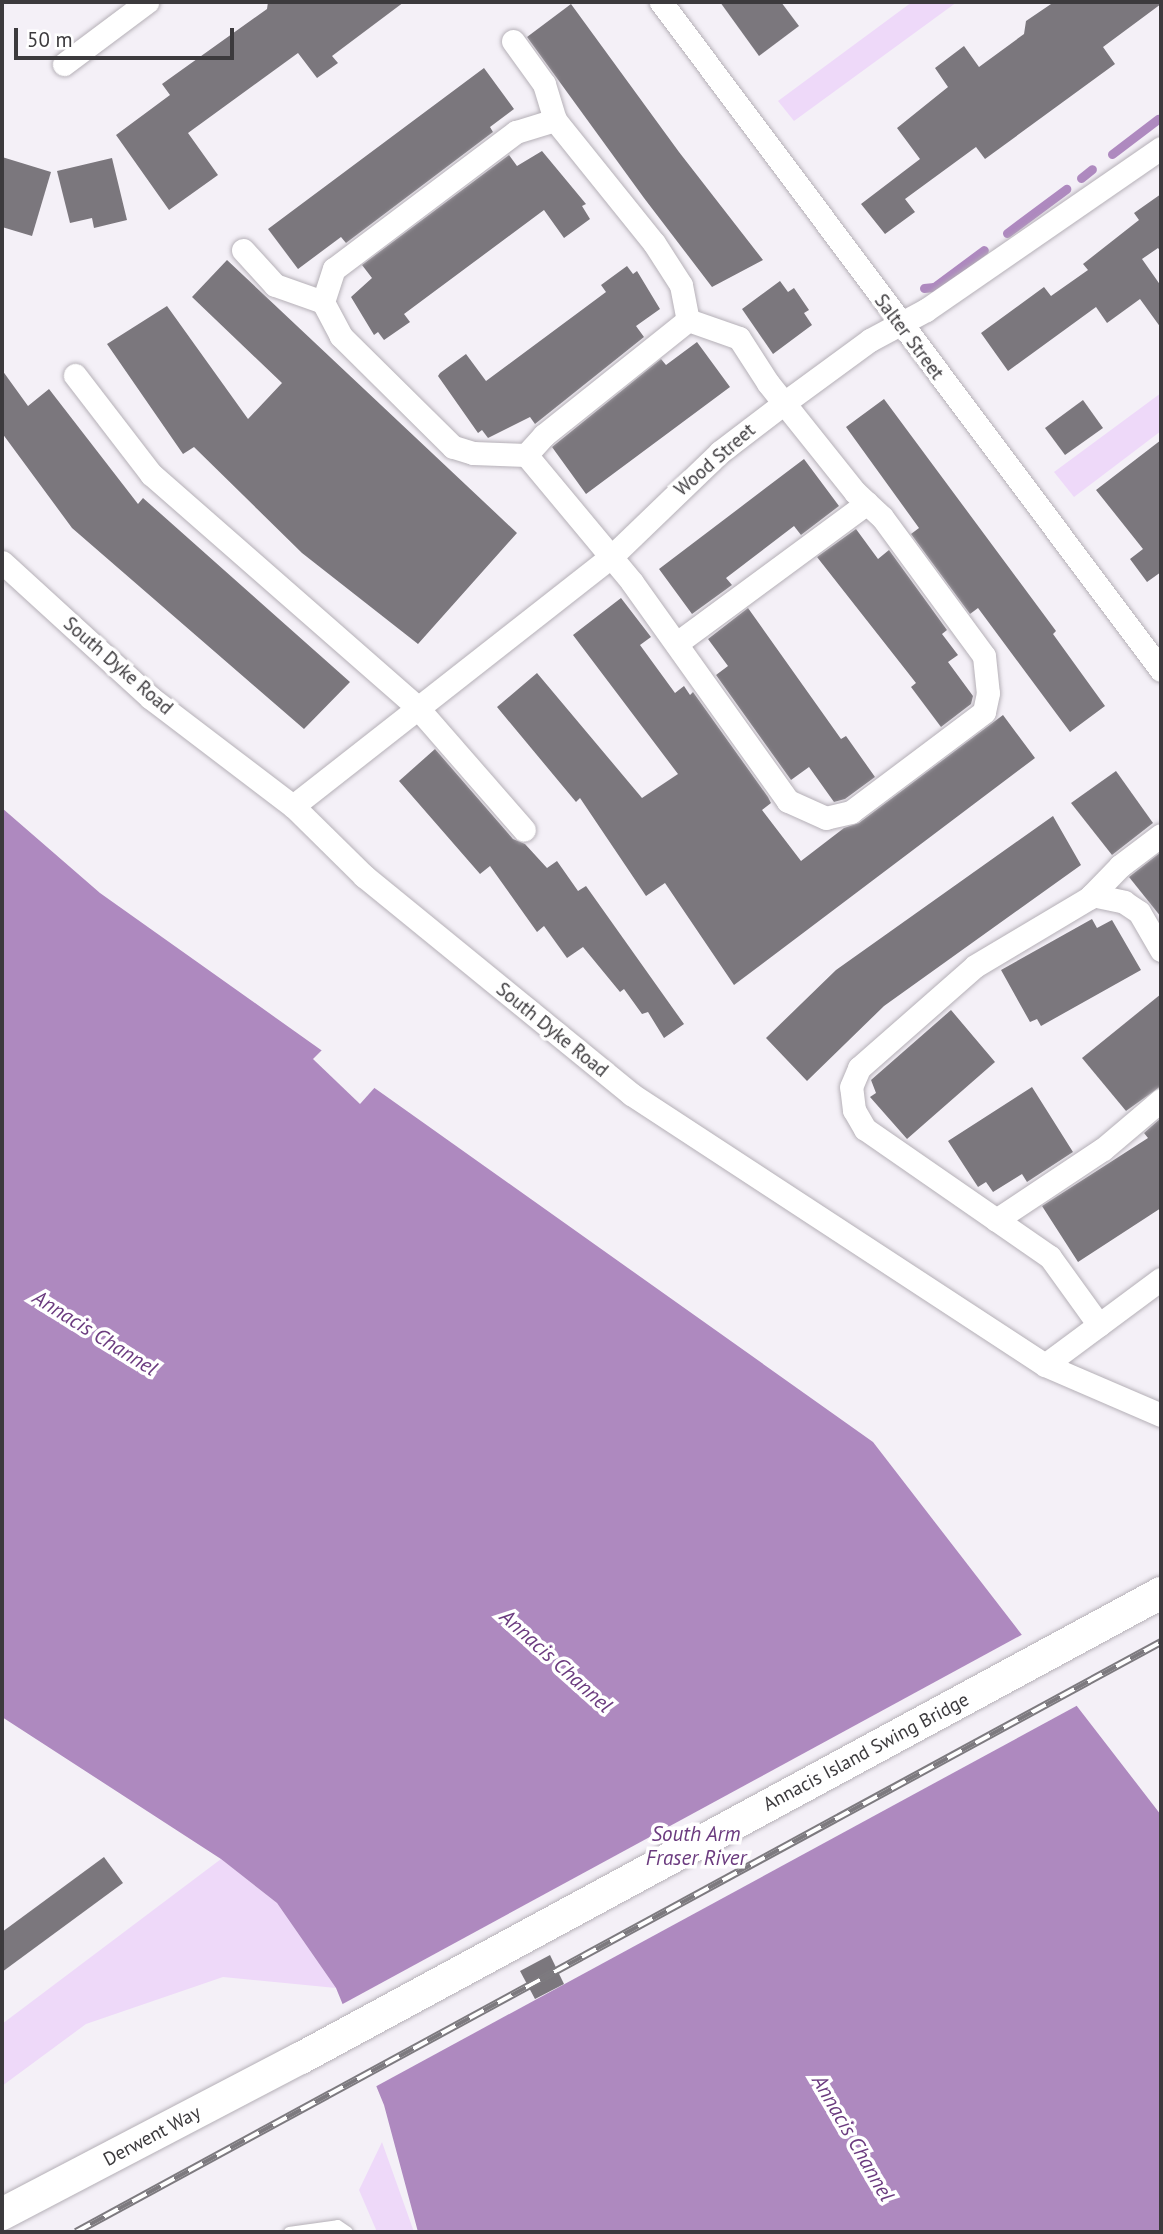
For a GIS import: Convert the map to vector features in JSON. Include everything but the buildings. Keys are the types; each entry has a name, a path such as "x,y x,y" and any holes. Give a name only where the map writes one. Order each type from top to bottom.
{"main road":[{"name":"Annacis Island Swing Bridge","path":"301,2058 1161,1593"},
{"name":"Derwent Way","path":"2,2214 301,2058"}],"street":[{"path":"64,64 147,2"},
{"name":"Salter Street","path":"661,2 898,323 1161,670"},
{"path":"513,41 544,84 555,120 654,243 681,285 688,320"},
{"path":"323,302 334,269 516,132 555,120"},
{"name":"Wood Street","path":"293,806 416,706 611,556 720,452 784,403 898,323 926,310 1161,148"},
{"path":"243,250 275,285 323,302 341,336 453,447 473,453 526,455 611,556 677,643 687,664 788,802 826,818 851,811 984,712 988,693 984,656 882,517 867,503 784,403 739,338 688,320"},
{"path":"526,455 544,435 688,320"},
{"path":"75,375 150,474 416,706 524,830"},
{"path":"677,643 867,503"},
{"name":"South Dyke Road","path":"2,562 151,698 293,806 364,876 631,1094 1045,1365 1161,1415"},
{"path":"1099,1325 1050,1257 865,1129 853,1110 851,1087 859,1068 975,966 1092,895 1120,866 1161,835"},
{"path":"1092,895 1124,902 1139,912 1161,950"},
{"path":"996,1220 1103,1149 1161,1100"},
{"path":"1045,1365 1161,1279"}],"lane":[{"path":"289,2232 338,2225 348,2232"}],"shaded area":[{"path":"912,2 957,2 794,121 778,101"},
{"path":"1161,393 1161,431 1074,497 1054,472"},
{"path":"221,1859 277,1903 336,1988 223,1977 86,2024 2,2086 2,2024"},
{"path":"382,2142 414,2232 377,2232 359,2190"}],"water":[{"name":"South Arm Fraser River","path":"2,808 100,893 873,1442 1161,1815 1161,2232 418,2232 384,2105 336,1988 277,1903 221,1859 2,1717"}],"pier":[{"path":"324,1048 377,1085 360,1104 313,1059"},
{"path":"1025,1633 1080,1704 373,2088 339,2006"}],"waterway":[{"path":"1112,154 1158,119"},
{"path":"1081,178 1092,169"},
{"path":"1007,233 1066,189"},
{"path":"924,288 934,287 984,250"}],"railway":[{"path":"76,2232 1161,1642"}],"water label":[{"name":"Annacis Channel","path":"95,1333"},
{"name":"Annacis Channel","path":"556,1661"},
{"name":"Annacis Channel","path":"853,2138"}]}
